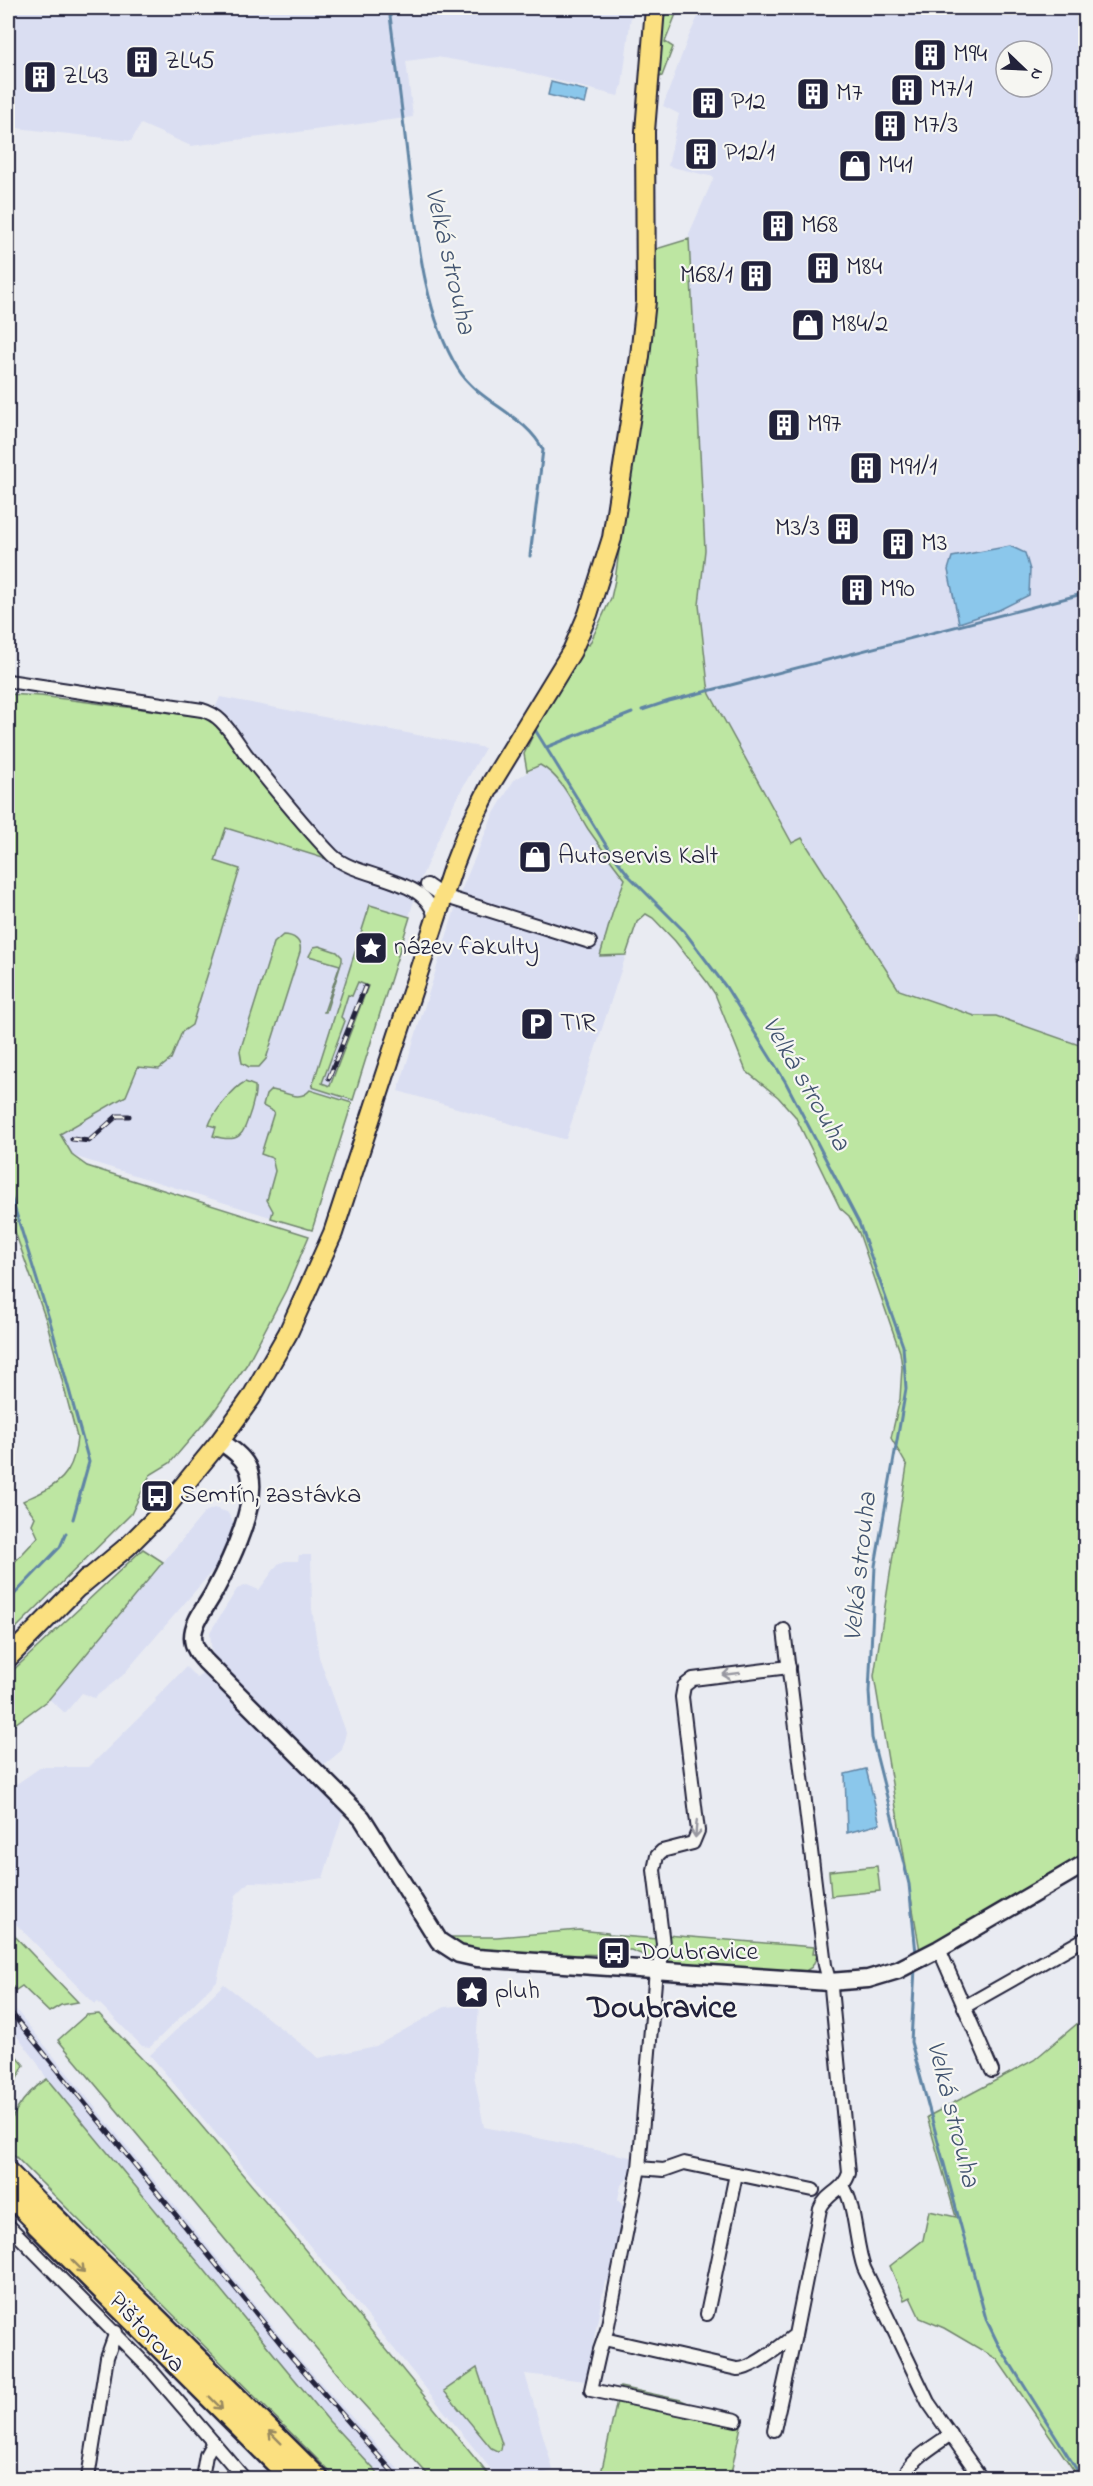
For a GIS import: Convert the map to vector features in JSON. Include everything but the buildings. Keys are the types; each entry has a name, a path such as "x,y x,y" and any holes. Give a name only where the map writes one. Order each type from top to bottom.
{"highway":[{"path":"43,2218 292,2478"},
{"path":"43,2218 316,2478"}],"main road":[{"path":"8,1658 80,1586 142,1533 220,1441 272,1364 325,1254 443,896 476,812 519,736 561,671 588,614 606,561 617,512 640,356 646,301 645,131 655,8"},
{"path":"8,2170 43,2218"},
{"path":"8,2195 43,2218"}],"street":[{"path":"8,681 208,712 229,729 294,813 338,860 394,882 423,898 433,910 435,923"},
{"path":"394,882 427,885 440,882 452,870"},
{"path":"427,885 443,896 590,942"},
{"path":"423,898 443,896"},
{"path":"220,1441 246,1465 251,1479 251,1494 244,1520 224,1572 196,1623 193,1641 200,1655 362,1818 430,1929 446,1947 459,1954 477,1958 829,1982 868,1979 889,1973 939,1949 1086,1863"},
{"path":"774,2430 820,2209 826,2199 843,2186 848,2178 849,2165 829,1982 825,1965 784,1630"},
{"path":"736,2420 591,2390 604,2339 639,2168 658,1970 663,1944 654,1863 662,1851 693,1843 698,1831 682,1696 684,1686 693,1679 789,1667"},
{"path":"964,2007 1086,1938"},
{"path":"939,1949 992,2071"},
{"path":"639,2168 664,2170 684,2163 813,2190"},
{"path":"707,2314 736,2174"},
{"path":"843,2186 850,2196 855,2235 864,2268 928,2402 981,2478"},
{"name":"Pištorova","path":"9,2230 116,2332 165,2384 244,2478"},
{"path":"88,2478 107,2357 116,2332"},
{"path":"604,2339 742,2369 795,2336"},
{"path":"903,2478 908,2468 916,2460 951,2434"},
{"path":"202,2478 205,2459 213,2442"}],"shaded area":[{"path":"8,8 632,8 622,86 618,96 519,71 437,57 406,61 413,117 191,146 141,124 131,141 8,127"},
{"path":"702,8 1085,8 1085,1047 996,1016 976,1016 899,990 803,839 793,843 710,694 699,605 705,550 689,234 714,177 668,166 679,114 663,106 688,38"},
{"path":"220,697 485,748 455,801 421,878 312,1230 73,1156 60,1134 8,1144 8,704 211,718"},
{"path":"540,765 550,771 561,784 603,851 626,879 613,911 601,956 626,955 566,1139 398,1091 460,893 493,815 514,780"},
{"path":"214,1508 227,1512 234,1523 220,1562 122,1676 94,1698 82,1693 65,1713 49,1699 205,1512"},
{"path":"299,1555 311,1555 312,1609 319,1657 346,1732 342,1750 324,1765 212,1655 210,1632 237,1589 247,1585 259,1590 278,1564 285,1561 298,1561"},
{"path":"186,1667 197,1678 202,1673 344,1810 323,1878 293,1883 249,1882 236,1895 217,1981 150,2047 142,2046 98,2002 95,2004 8,1916 8,1790 41,1767 89,1767 156,1701 155,1699"},
{"path":"224,1984 319,2058 376,2046 445,2007 479,2004 474,2075 484,2127 635,2158 634,2173 621,2185 618,2199 625,2209 611,2282 605,2281 586,2381 525,2374 553,2470 533,2478 498,2478 341,2283 150,2055"},
{"path":"8,2000 296,2355 406,2478 382,2478 329,2421 47,2079 35,2059 8,2025"}],"green space":[{"path":"669,8 678,8 682,13 676,14 665,42 673,47 662,76 658,78 661,14"},
{"path":"689,239 705,550 699,605 710,694 792,843 802,838 899,990 975,1016 996,1016 1085,1047 1085,1858 920,1951 874,1676 907,1466 891,1438 900,1399 902,1367 900,1352 859,1233 849,1216 840,1208 795,1116 778,1097 746,1071 715,994 707,982 675,941 653,918 646,914 637,922 626,955 600,956 625,879 588,829 556,777 540,765 527,771 524,754 542,716 583,643 589,645 611,598 653,305 656,249"},
{"path":"8,694 41,696 211,718 267,790 326,859 226,828 215,861 240,869 192,1025 182,1032 171,1059 159,1069 138,1067 126,1096 60,1134 73,1156 87,1166 309,1236 286,1290 247,1364 212,1414 170,1463 150,1475 131,1514 8,1636 8,1569 38,1537 32,1524 35,1517 23,1501 49,1488 63,1477 74,1456 77,1437 47,1323 8,1212"},
{"path":"370,905 410,917 353,1100 312,1087","holes":["358,982 368,986 330,1086 322,1083 345,1021 341,1017 348,995 352,996"]},
{"path":"283,935 296,939 300,945 300,952 266,1059 259,1067 249,1067 242,1063 240,1051 274,943"},
{"path":"319,946 337,952 342,957 342,961 326,1012 324,1012 340,965 309,956 314,947"},
{"path":"245,1082 255,1086 255,1092 243,1131 236,1138 230,1139 213,1136 216,1127 209,1125 215,1114 224,1101"},
{"path":"271,1090 301,1096 310,1090 352,1103 312,1230 271,1218 273,1211 267,1200 275,1171 272,1158 261,1154 274,1112 263,1106 266,1095"},
{"path":"143,1549 163,1562 49,1699 8,1729 8,1675"},
{"path":"877,1866 880,1891 831,1896 829,1871"},
{"path":"8,1929 78,2002 61,2005 49,2012 22,1986 16,1990 8,1981"},
{"path":"579,1930 657,1939 655,1959 648,1962 643,1960 646,1956 631,1950 610,1950 610,1953 580,1955 571,1958 483,1952 454,1943 452,1937 497,1937"},
{"path":"666,1935 814,1947 813,1954 818,1954 812,1967 801,1974 671,1964 666,1960"},
{"path":"99,2014 166,2084 267,2203 491,2478 431,2478 357,2397 58,2040 86,2015"},
{"path":"1085,2017 1086,2478 1079,2478 997,2359 944,2328 920,2318 910,2297 904,2300 890,2266 923,2240 929,2211 956,2217 927,2117 1034,2060"},
{"path":"8,2046 24,2065 8,2096"},
{"path":"47,2079 329,2421 382,2478 336,2478 9,2150 8,2129 12,2119 23,2100"},
{"path":"477,2368 502,2444 501,2450 491,2448 444,2391"},
{"path":"620,2387 681,2400 741,2426 730,2478 600,2478"}],"water":[{"path":"551,82 588,91 585,104 548,95"},
{"path":"1010,546 1025,553 1030,570 1029,595 999,610 959,623 948,570 952,557"},
{"path":"866,1769 880,1824 847,1833 845,1774"}],"waterway":[{"name":"Velká strouha","path":"389,8 419,247 437,324 446,347 467,381 525,427 543,450 530,556"},
{"path":"642,710 669,701 1086,593"},
{"path":"547,747 632,713"},
{"name":"Velká strouha","path":"534,728 609,850 630,877 684,931 726,987 785,1081 859,1223 903,1346 906,1389 875,1566 869,1692 872,1738 909,1884 916,1953"},
{"path":"8,1187 51,1325 89,1462 73,1519"},
{"path":"8,1601 60,1547 66,1533"},
{"name":"Velká strouha","path":"915,1968 911,2042 986,2319 998,2344 1082,2478"}],"railway":[{"path":"1078,959 1086,919"},
{"path":"329,1078 365,987"},
{"path":"72,1139 89,1141 117,1116 129,1116"},
{"path":"8,2009 290,2355 398,2478"}],"place":[{"name":"M94","path":"930,55"},
{"name":"ZL45","path":"142,62"},
{"name":"ZL43","path":"40,77"},
{"name":"M7/1","path":"907,90"},
{"name":"M7","path":"813,94"},
{"name":"P12","path":"708,103"},
{"name":"M7/3","path":"890,126"},
{"name":"P12/1","path":"701,154"},
{"name":"M41","path":"855,166"},
{"name":"M68","path":"778,226"},
{"name":"M84","path":"823,268"},
{"name":"M68/1","path":"756,276"},
{"name":"M84/2","path":"808,325"},
{"name":"M97","path":"784,425"},
{"name":"M91/1","path":"866,468"},
{"name":"M3/3","path":"843,529"},
{"name":"M3","path":"898,544"},
{"name":"M90","path":"857,590"},
{"name":"Autoservis Kalt","path":"535,857"},
{"name":"název fakulty","path":"371,948"},
{"name":"TIR","path":"537,1024"},
{"name":"Semtín, zastávka","path":"157,1496"},
{"name":"Doubravice","path":"614,1953"},
{"name":"pluh","path":"472,1992"}],"district":[{"name":"Doubravice","path":"662,2009"}]}
